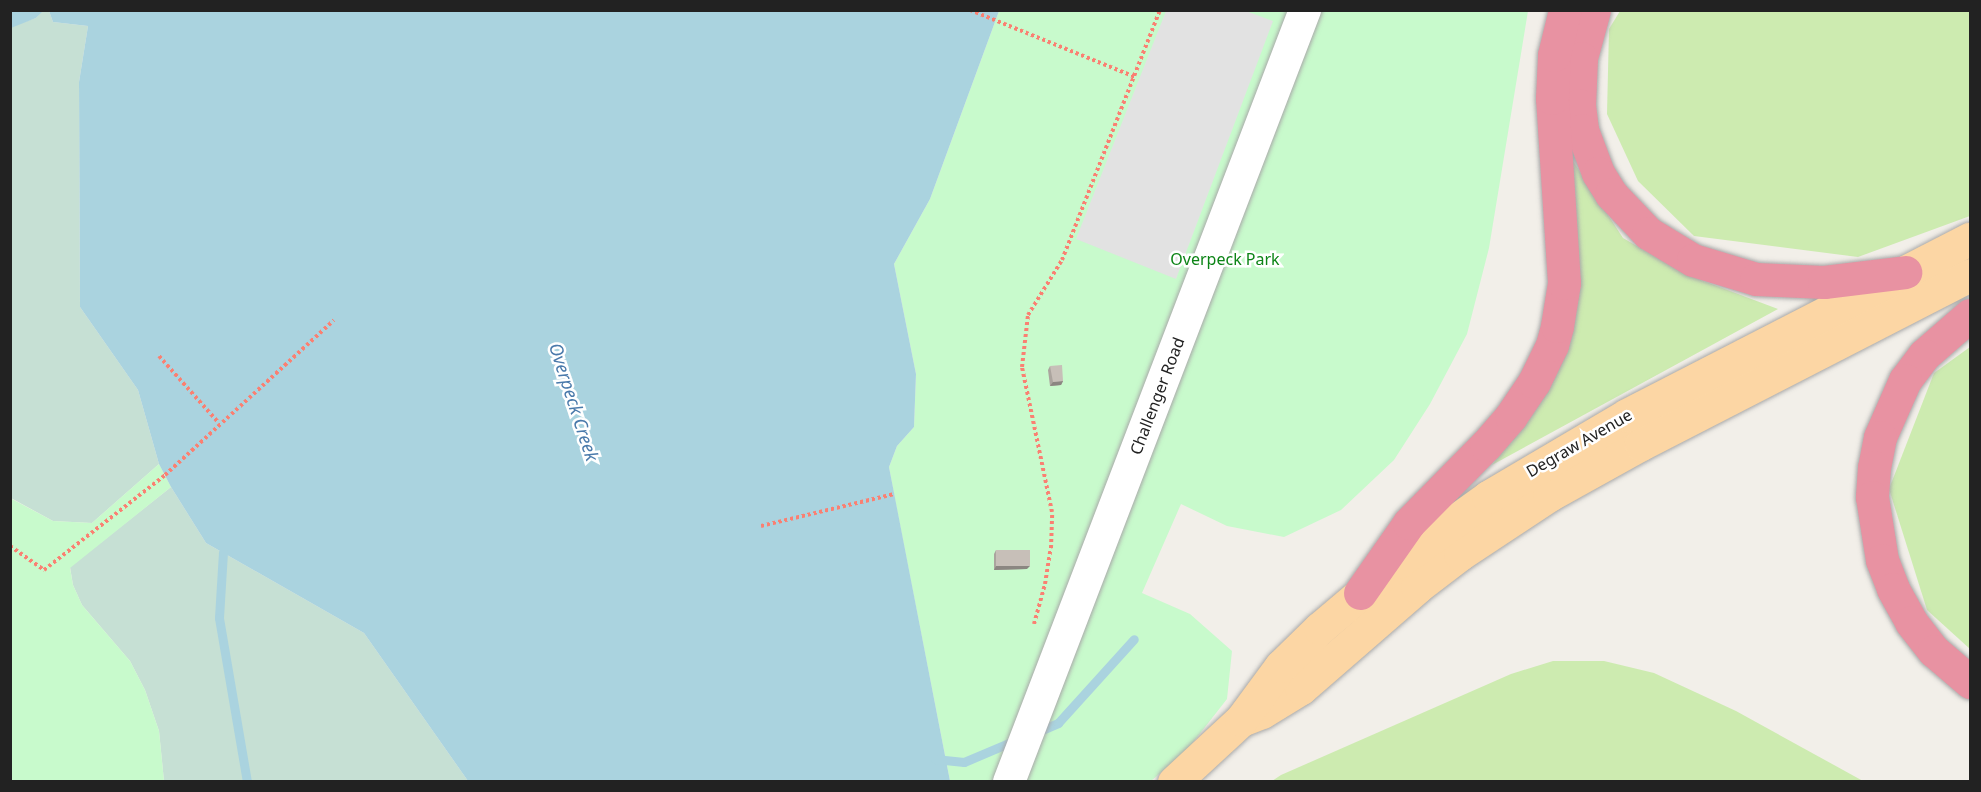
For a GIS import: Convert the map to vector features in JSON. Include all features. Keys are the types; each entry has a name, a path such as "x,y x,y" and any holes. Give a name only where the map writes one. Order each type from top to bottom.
{"highway":[{"path":"1360,593 1409,523 1511,416 1534,382 1552,345 1564,283 1552,98 1554,55 1565,10"},
{"path":"1594,10 1581,58 1578,105 1582,130 1598,173 1611,194 1648,233 1693,260 1756,279 1824,282 1905,272"},
{"path":"1971,315 1924,355 1905,380 1880,437 1874,467 1872,497 1882,560 1893,589 1911,622 1934,651 1971,682"}],"main road":[{"name":"Degraw Avenue","path":"1174,782 1241,720 1281,666 1360,593 1443,528 1543,462 1627,416 1971,239"},
{"name":"Degraw Avenue","path":"1241,720 1262,712 1301,688 1417,587 1460,554 1549,495 1690,418 1971,274"}],"street":[{"name":"Challenger Road","path":"1009,782 1305,10"}],"path":[{"path":"970,10 1135,77"},
{"path":"1032,631 1045,584 1051,548 1052,512 1022,368 1028,315 1062,260 1161,10"},
{"path":"10,546 44,570 165,475 219,423 334,320"},
{"path":"159,356 219,423"},
{"path":"761,526 894,494"}],"green space":[{"path":"43,10 49,11 53,22 88,26 79,82 80,307 138,390 159,464 92,523 53,521 11,498 10,27 36,18"},
{"name":"Overpeck Park","path":"999,11 1528,11 1489,248 1467,334 1430,404 1394,460 1341,510 1284,537 1227,526 1181,504 1142,593 1190,614 1232,651 1227,699 1187,750 1151,781 950,781 889,467 897,446 914,427 916,374 894,264 930,199"},
{"path":"1620,11 1970,11 1970,216 1858,257 1694,236 1638,181 1607,114 1609,29"},
{"path":"1569,155 1623,238 1685,274 1778,309 1492,465 1559,369"},
{"path":"1970,347 1970,649 1927,610 1889,489 1934,373"},
{"path":"159,464 171,487 70,568 73,585 82,605 130,661 145,690 159,731 164,781 11,781 10,498 53,521 92,523"},
{"path":"171,487 206,543 364,633 468,781 164,781 159,731 145,690 130,661 82,605 73,585 70,567"},
{"path":"1553,661 1604,661 1654,673 1736,711 1863,781 1272,781 1511,674"}],"shaded area":[{"path":"1166,11 1246,11 1273,21 1176,279 1076,239"}],"water":[{"path":"11,10 43,11 36,18 11,28"},
{"name":"Overpeck Creek","path":"49,11 999,11 930,199 894,264 916,374 914,427 897,446 889,467 950,781 468,781 364,633 206,543 171,487 159,464 138,390 80,307 79,82 88,26 53,22"}],"building":[{"path":"1062,365 1063,381 1053,382 1050,366"},
{"path":"996,550 1030,550 1030,566 996,566"}],"waterway":[{"path":"223,552 219,618 247,782"},
{"path":"1037,732 1058,723 1134,639"},
{"path":"935,759 964,762 1016,740"}]}
